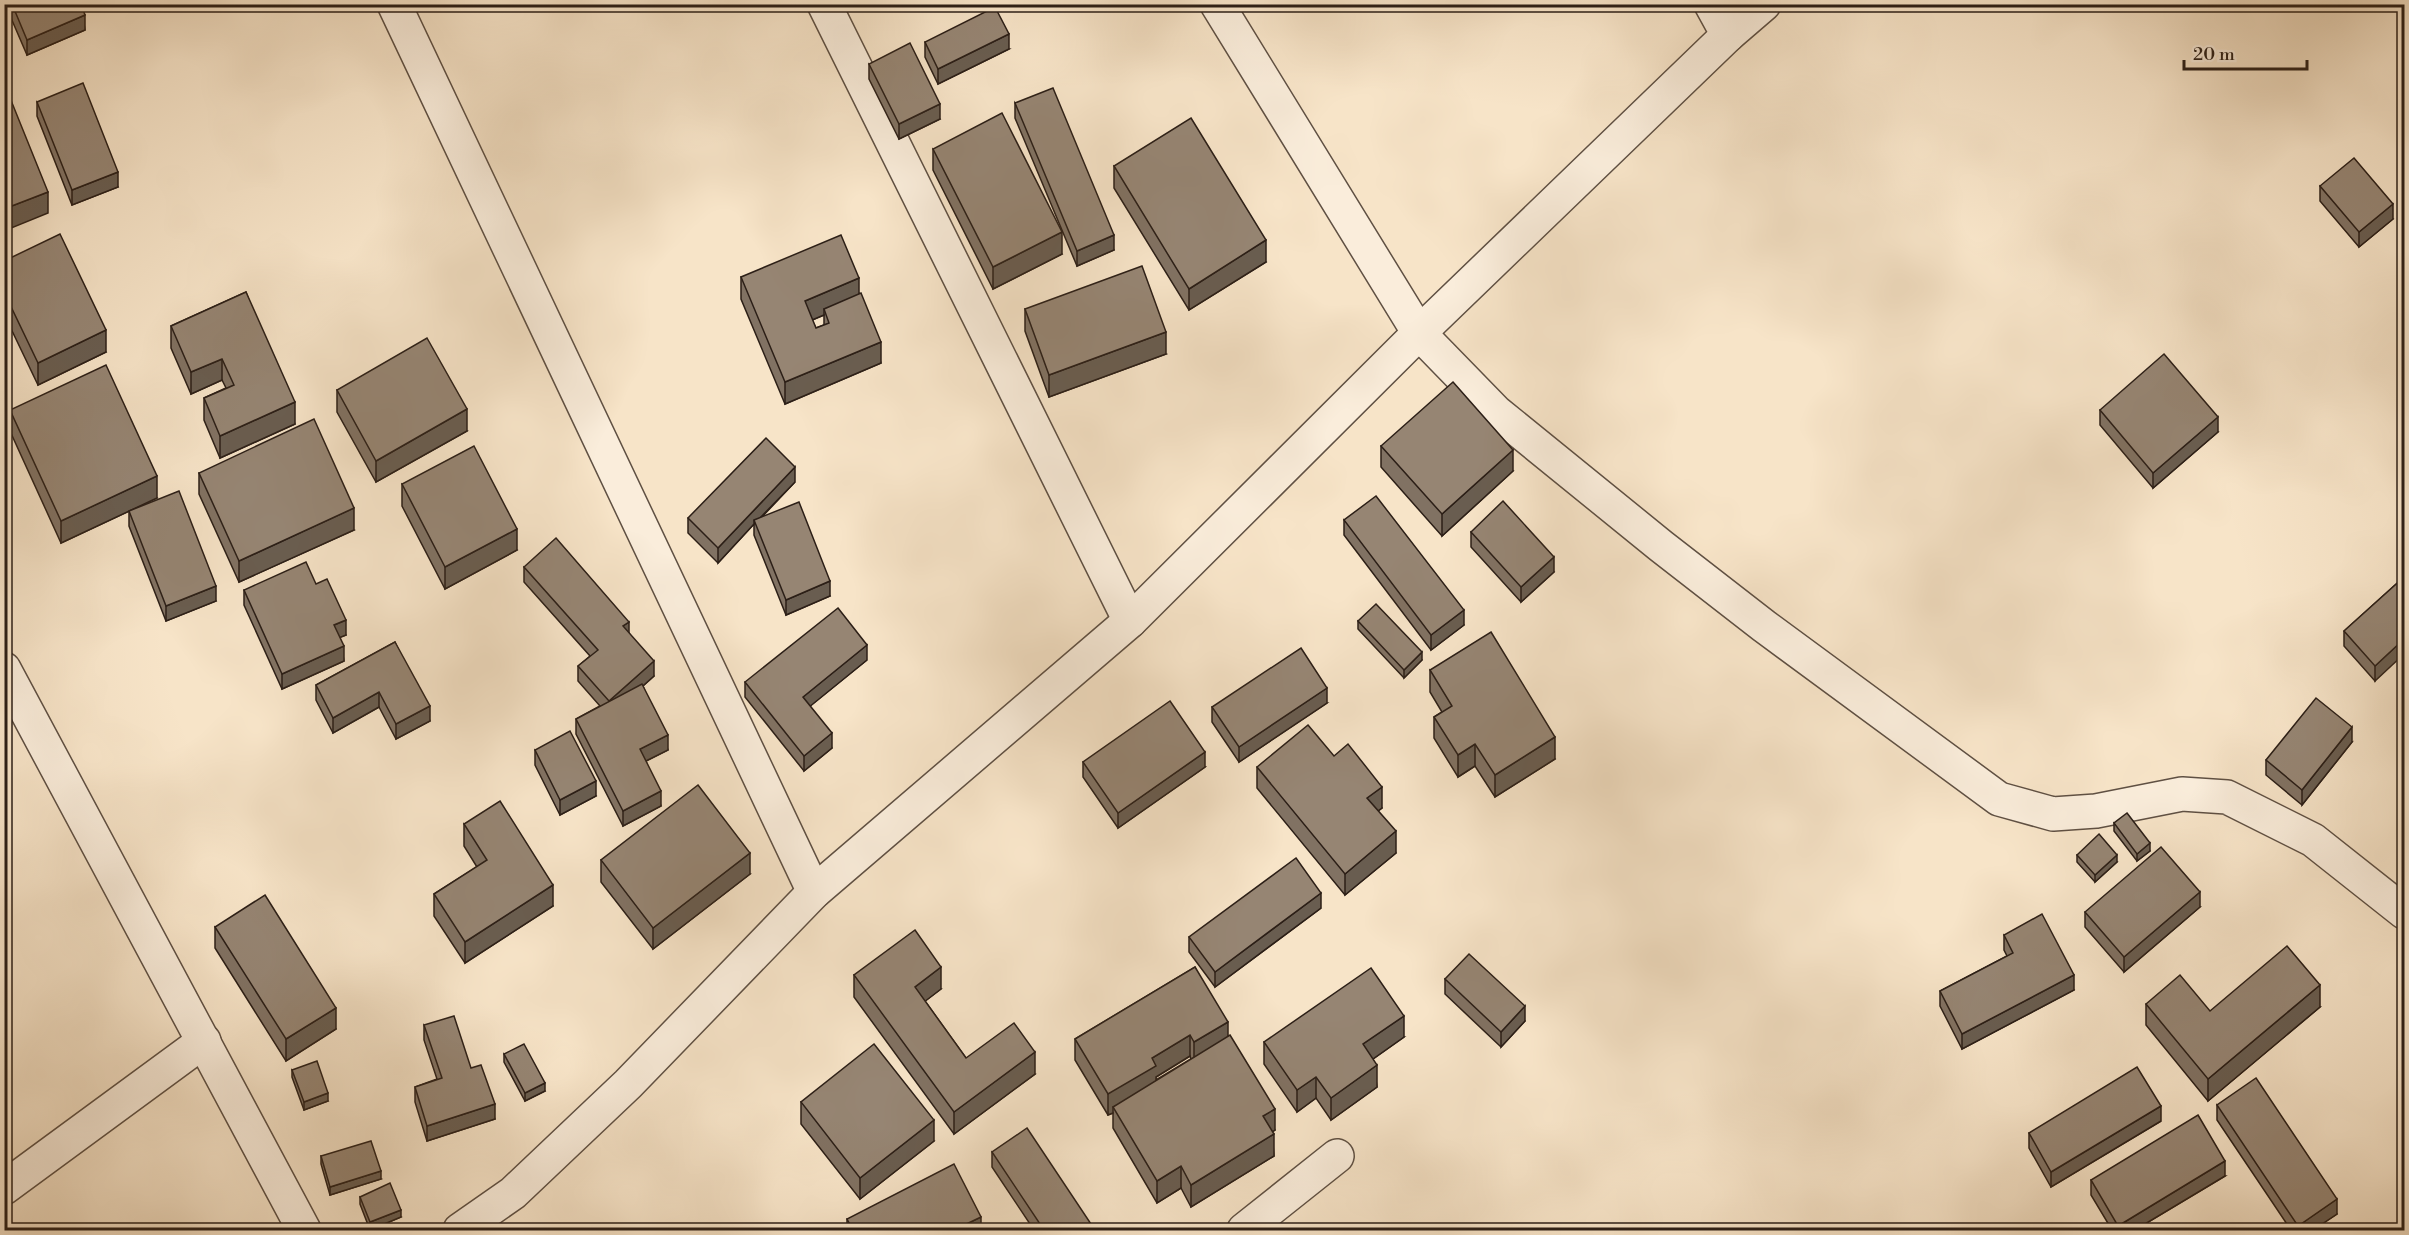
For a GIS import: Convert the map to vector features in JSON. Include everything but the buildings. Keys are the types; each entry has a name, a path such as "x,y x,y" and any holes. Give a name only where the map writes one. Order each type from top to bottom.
{"street":[{"path":"394,4 814,892"},
{"path":"824,4 1130,621"},
{"path":"1217,4 1419,333 1496,412 1764,626 1999,799 2053,813 2097,811 2181,794 2227,797 2313,840 2404,912"},
{"path":"1711,4 1728,35"},
{"path":"460,1230 513,1193 620,1092 814,892 1130,621 1419,333 1728,35 1764,4"},
{"path":"4,669 304,1230"},
{"path":"4,1188 204,1041"},
{"path":"1244,1230 1337,1156"}]}
